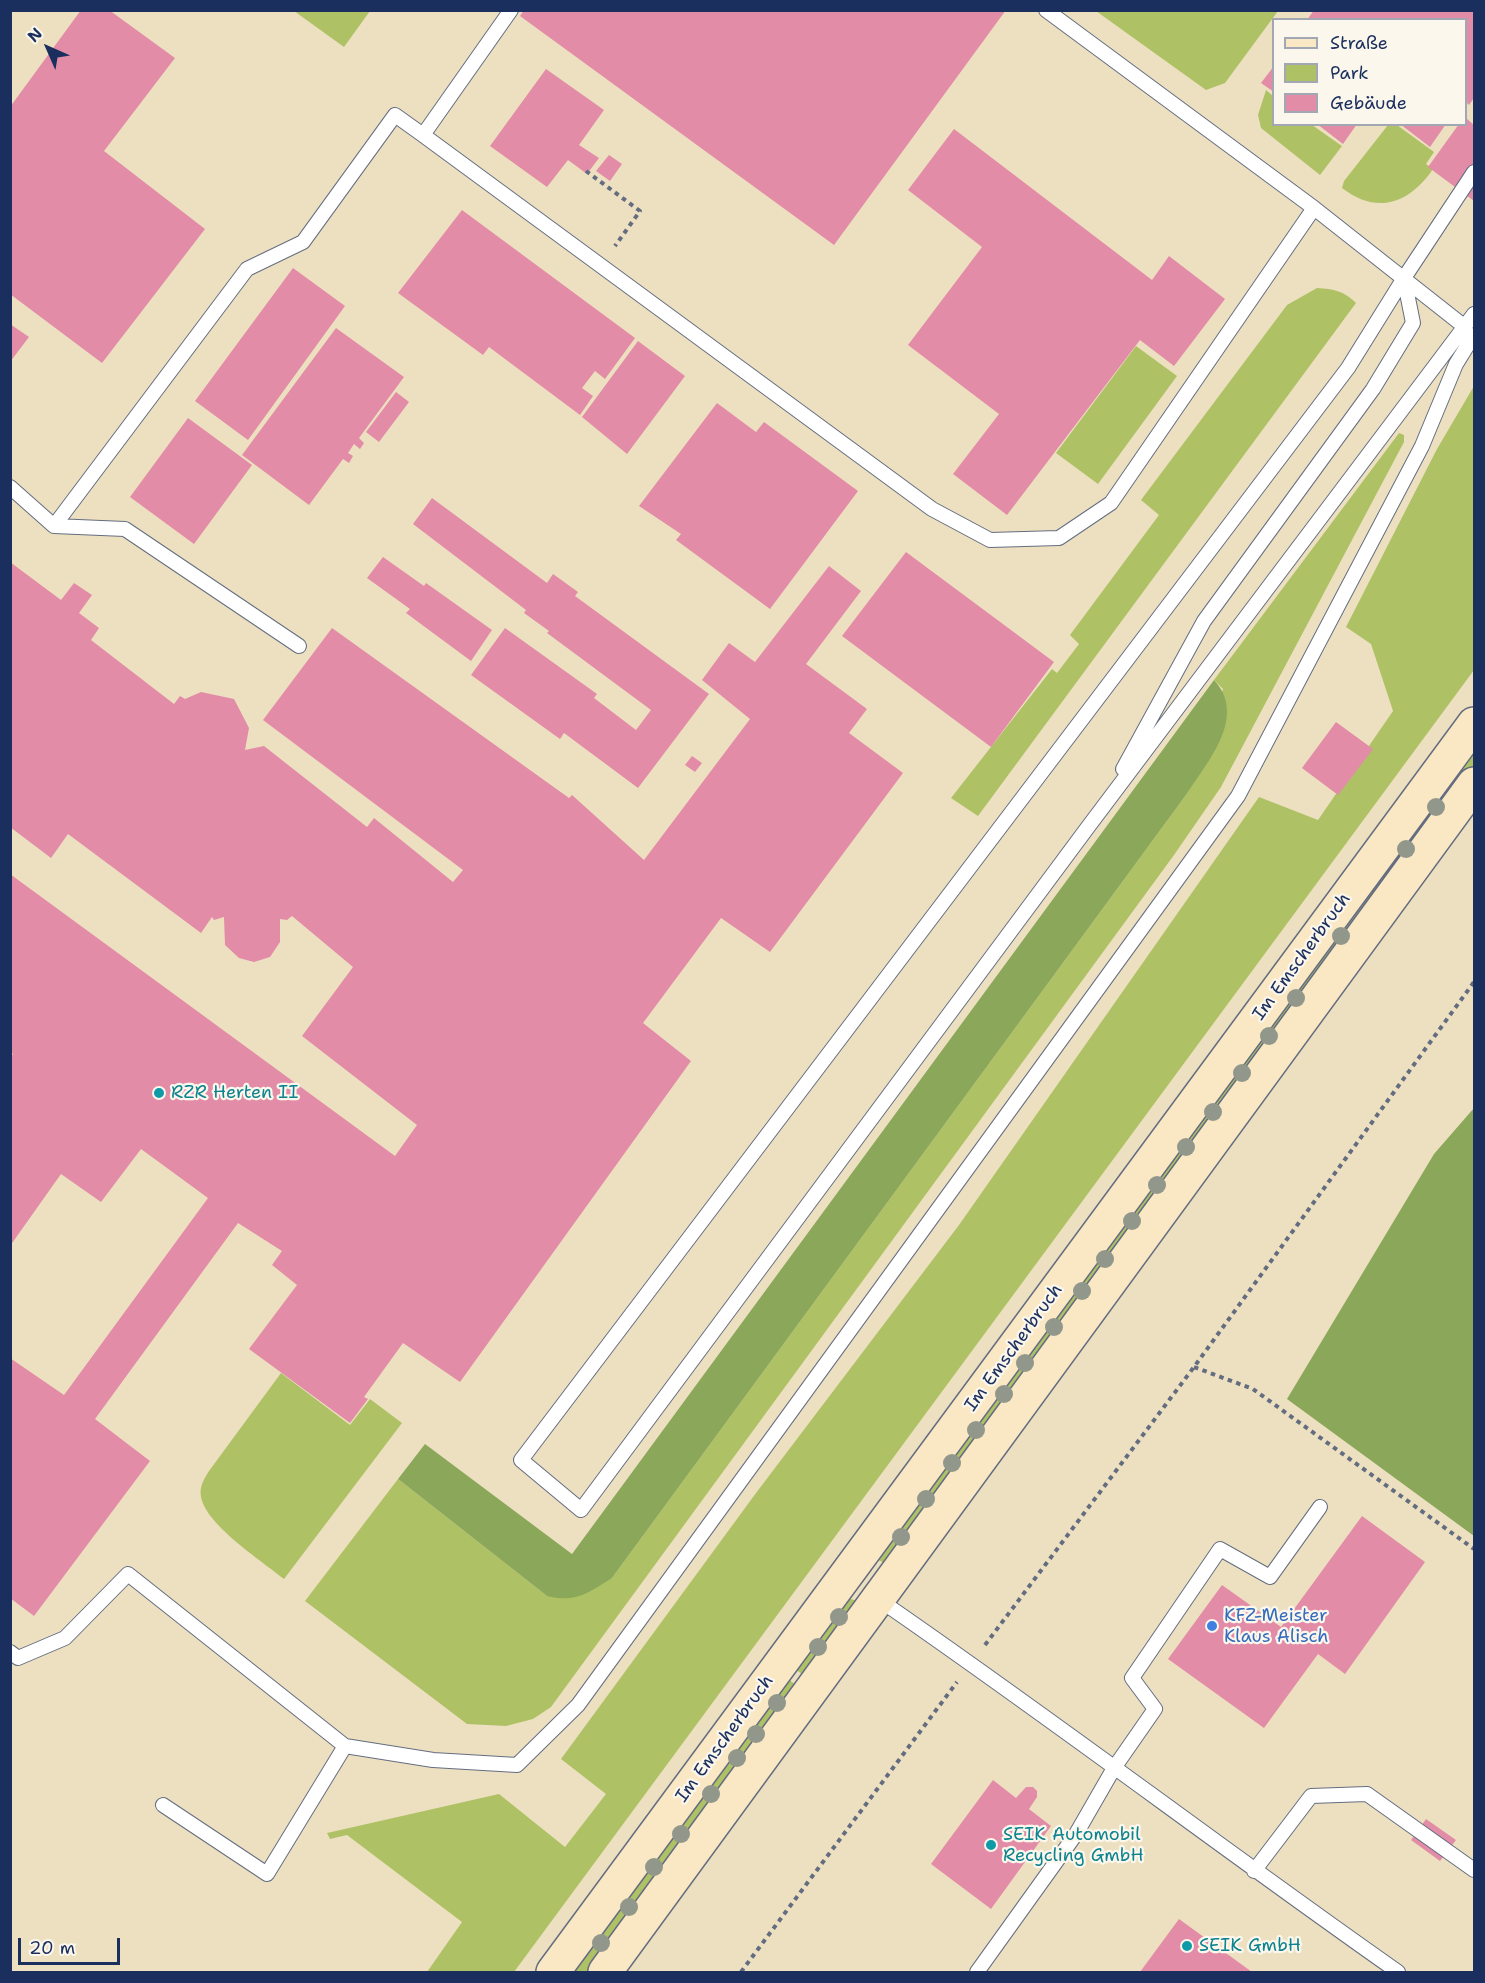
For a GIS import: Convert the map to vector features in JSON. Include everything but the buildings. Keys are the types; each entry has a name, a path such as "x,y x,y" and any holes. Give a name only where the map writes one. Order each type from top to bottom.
{"main road":[{"name":"Im Emscherbruch","path":"554,1972 1474,724"},
{"name":"Im Emscherbruch","path":"604,1972 1474,784"}],"lane":[{"path":"423,135 511,10"},
{"path":"1046,10 1314,208 1470,331"},
{"path":"54,526 247,269 303,242 394,115 602,264 932,509 990,540 1059,538 1111,503 1314,208"},
{"path":"1470,331 1088,827 581,1510 521,1460 1348,368 1474,172"},
{"path":"1088,827 1168,690 1204,621 1373,389 1413,323 1404,278"},
{"path":"10,1652 18,1658 65,1638 128,1574 345,1746 434,1760 517,1766 578,1705 1238,796 1422,446 1470,331 1474,314"},
{"path":"10,487 54,526 125,529 299,646"},
{"path":"977,1972 1076,1834 1114,1768 1155,1708 1132,1678 1220,1550 1270,1577 1320,1507"},
{"path":"878,1599 971,1663 1254,1872 1398,1972"},
{"path":"163,1805 267,1874 345,1746"},
{"path":"1254,1872 1311,1796 1367,1794 1474,1870"}],"path":[{"path":"586,171 640,211 602,264"},
{"path":"741,1972 1194,1367 1474,982"},
{"path":"1194,1367 1253,1389 1474,1549"}],"green space":[{"path":"294,11 370,11 344,47"},
{"path":"1096,11 1278,11 1225,83 1206,90"},
{"path":"1266,90 1272,95 1272,126 1313,126 1342,146 1320,175 1261,128 1258,115"},
{"path":"1387,126 1398,126 1434,152 1426,164 1433,169 1424,181 1414,191 1392,202 1380,203 1355,196 1342,188 1344,181"},
{"path":"1317,288 1338,291 1356,303 978,816 951,798 1052,669 1057,673 1079,644 1070,635 1159,515 1141,500 1287,305"},
{"path":"1136,346 1177,376 1098,484 1056,453"},
{"path":"1474,386 1474,670 514,1972 427,1972 462,1922 347,1835 330,1839 327,1833 499,1794 565,1847 606,1794 561,1759 756,1493 959,1225 1259,797 1318,820 1393,711 1371,644 1346,627 1437,449"},
{"path":"1399,433 1404,435 1404,442 1221,787 1174,855 551,1707 533,1719 506,1726 467,1724 305,1601 398,1479 547,1596 612,1578 1186,795 1223,689 1214,680"},
{"path":"1214,680 1223,694 1227,709 1226,724 1213,754 1186,795 612,1578 589,1592 574,1597 547,1596 398,1479 425,1444 572,1554"},
{"path":"1474,745 1474,769 889,1565 876,1559"},
{"path":"1474,1108 1474,1536 1287,1399 1434,1154"},
{"path":"281,1373 350,1425 370,1399 402,1423 284,1579 224,1531 205,1508 201,1497 202,1483 209,1471"},
{"path":"848,1598 860,1602 806,1677 795,1669"},
{"path":"788,1679 799,1687 591,1972 572,1972"}],"place":[{"name":"RZR Herten II","path":"159,1093"},
{"name":"KFZ-Meister Klaus Alisch","path":"1212,1626"},
{"name":"SEIK Automobil Recycling GmbH","path":"991,1845"},
{"name":"SEIK GmbH","path":"1187,1946"}]}
